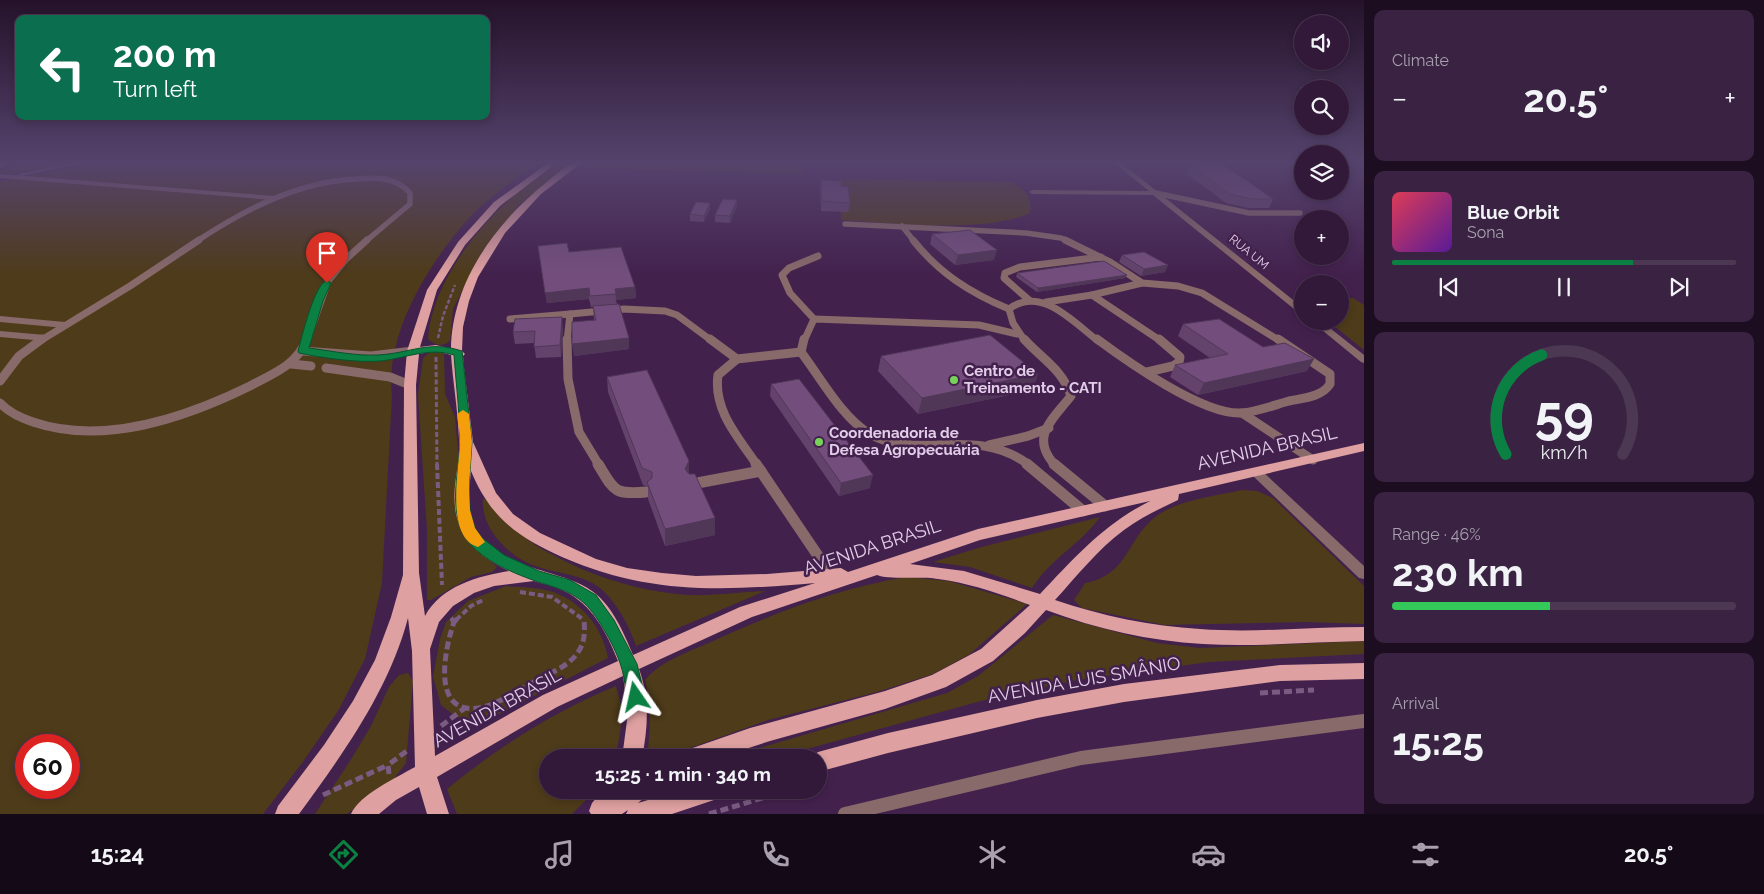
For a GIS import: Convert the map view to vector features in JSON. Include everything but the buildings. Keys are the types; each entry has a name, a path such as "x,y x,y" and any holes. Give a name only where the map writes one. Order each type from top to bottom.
{"main road":[{"path":"438,814 425,773 421,651 411,573 410,385 413,351 432,290 461,244 497,204 504,199"},
{"path":"530,199 480,263 458,327 466,442 462,486 463,510 468,529 476,540 499,559 535,575 565,584 590,599 609,625 629,664 636,687 638,708 634,749"},
{"path":"413,351 436,348 459,354"},
{"path":"466,442 479,476 502,512 543,541 576,558 616,572 656,580 693,584 732,584 858,573"},
{"name":"AVENIDA BRASIL","path":"362,814 389,793 550,701 746,612 978,534 1257,473 1364,447"},
{"path":"712,749 734,740 888,699 933,684 987,655 1044,602 1106,536 1132,517 1189,488"},
{"name":"AVENIDA LUIS SMÂNIO","path":"858,573 910,568 938,571 973,578 1093,619 1150,631 1212,638 1364,634"},
{"path":"286,814 322,766 378,671 393,639 411,573"},
{"path":"421,651 427,630 437,611 452,597 485,582 515,576 535,575"},
{"name":"AVENIDA LUIS SMÂNIO","path":"827,760 888,743 1028,711 1124,693 1280,673 1364,671"},
{"path":"596,814 609,799"},
{"path":"604,814 625,799"},
{"path":"637,814 686,799"}],"street":[{"name":"RUA UM","path":"1163,199 1294,305"},
{"path":"0,319 65,325"},
{"path":"1326,330 1364,360"},
{"path":"0,334 45,338"},
{"path":"1257,473 1364,574"}],"lane":[{"path":"0,381 19,356 45,338 131,285 186,247 249,209 272,199"},
{"path":"0,403 4,409 37,425 76,432 99,431 154,422 200,409 241,392 291,364 303,351 318,301 327,283 341,264 363,242 410,204 411,199"},
{"path":"1194,199 1243,212 1262,214 1294,213"},
{"path":"846,224 1026,233 1061,238 1101,258 1142,283"},
{"path":"902,226 917,246 954,282 979,298 1009,309"},
{"path":"818,256 789,268 782,275 784,285 814,318 979,325 1018,334"},
{"path":"1029,300 1009,284 1004,278 1004,274 1020,267 1101,258"},
{"path":"1009,309 1029,300 1046,302 1092,295 1142,283 1178,286 1202,293 1310,358 1330,374 1332,382 1329,387 1319,394 1242,413 1225,412 1207,406 1123,359 1046,302"},
{"path":"1092,295 1166,344 1180,357 1179,362 1173,366 1147,372"},
{"path":"510,319 654,309 668,311 677,314 737,359"},
{"path":"1009,309 1010,320 1018,334 1060,372 1070,385 1071,396 1048,428 1042,443 1049,459 1105,506"},
{"path":"570,314 567,335 568,379 579,432 613,488 625,494 646,492"},
{"path":"801,352 805,335 814,318"},
{"path":"303,351 380,358 413,351"},
{"path":"801,352 737,359 718,375 716,390 725,418 831,575"},
{"path":"801,352 852,418 868,434 880,440 986,445 997,448 1023,462 1083,511"},
{"path":"372,374 380,358"},
{"path":"291,364 311,366"},
{"path":"326,368 390,377 410,385"},
{"path":"1242,413 1313,460"},
{"path":"986,445 1028,436 1048,428"},
{"path":"692,484 761,471"},
{"path":"845,814 1080,758 1364,722"}],"path":[{"path":"494,595 471,606 454,622 445,646 443,677 450,696 465,708 480,708 494,703 573,658 582,648 586,634 584,619 552,597 513,591"},
{"path":"1256,694 1325,689"},
{"path":"319,798 388,765"},
{"path":"709,814 759,799"}],"shaded area":[{"path":"0,199 490,199 478,209 445,247 430,270 404,319 396,345 392,370 382,583 365,659 338,711 302,763 263,814 0,814"},
{"path":"510,199 526,199 519,205 482,252 453,309 450,341 442,345 436,344 428,339 433,313 443,286 457,261 475,236"},
{"path":"840,199 1029,199 1030,203 1030,213 989,223 911,225 841,220"},
{"path":"1349,298 1353,298 1364,305 1364,350 1339,330 1349,330"},
{"path":"430,352 444,353 445,394 455,417 459,462 472,545 497,567 492,572 471,577 431,600 427,600 427,530 418,395 423,358"},
{"path":"1242,490 1257,491 1273,498 1364,586 1364,624 1306,622 1164,625 1082,608 1074,600 1085,583 1100,579 1120,563 1141,532 1161,513 1190,501"},
{"path":"483,498 534,544 588,572 608,579 649,590 689,595 765,591 636,646 622,615 612,600 600,588 574,576 537,567 519,558 503,545 490,528 483,508"},
{"path":"1100,517 1084,536 1048,568 1032,588 970,567 933,562 978,548"},
{"path":"907,577 949,581 1027,604 970,654 933,674 877,692 768,720 687,749 648,749 650,718 645,680 659,667 684,653 783,612 831,595"},
{"path":"506,586 537,588 554,592 576,605 585,613 600,634 608,658 491,718 470,721 455,716 441,705 433,677 440,639 446,622 468,601"},
{"path":"1053,615 1157,643 1200,648 1364,641 1364,654 1209,662 1077,680 981,701 807,749 756,749 947,693 978,676"},
{"path":"408,673 413,681 406,763 393,780 347,814 315,814 371,726 389,687 399,675"},
{"path":"616,686 623,713 617,749 539,749 539,799 587,799 572,814 457,814 447,789 486,759 528,731 593,696"}],"slow traffic":[{"path":"463,414 466,442 462,486 463,510 468,529 478,542"}],"place":[{"name":"Centro de Treinamento - CATI","path":"954,380"},
{"name":"Coordenadoria de Defesa Agropecuária","path":"819,442"}],"route":[{"path":"327,283 318,301 303,351 362,358 380,358 432,348 445,349 459,354 466,442 462,486 463,510 468,529 476,540 499,559 535,575 565,584 590,599 609,625 629,664 636,687 636,697"}]}
